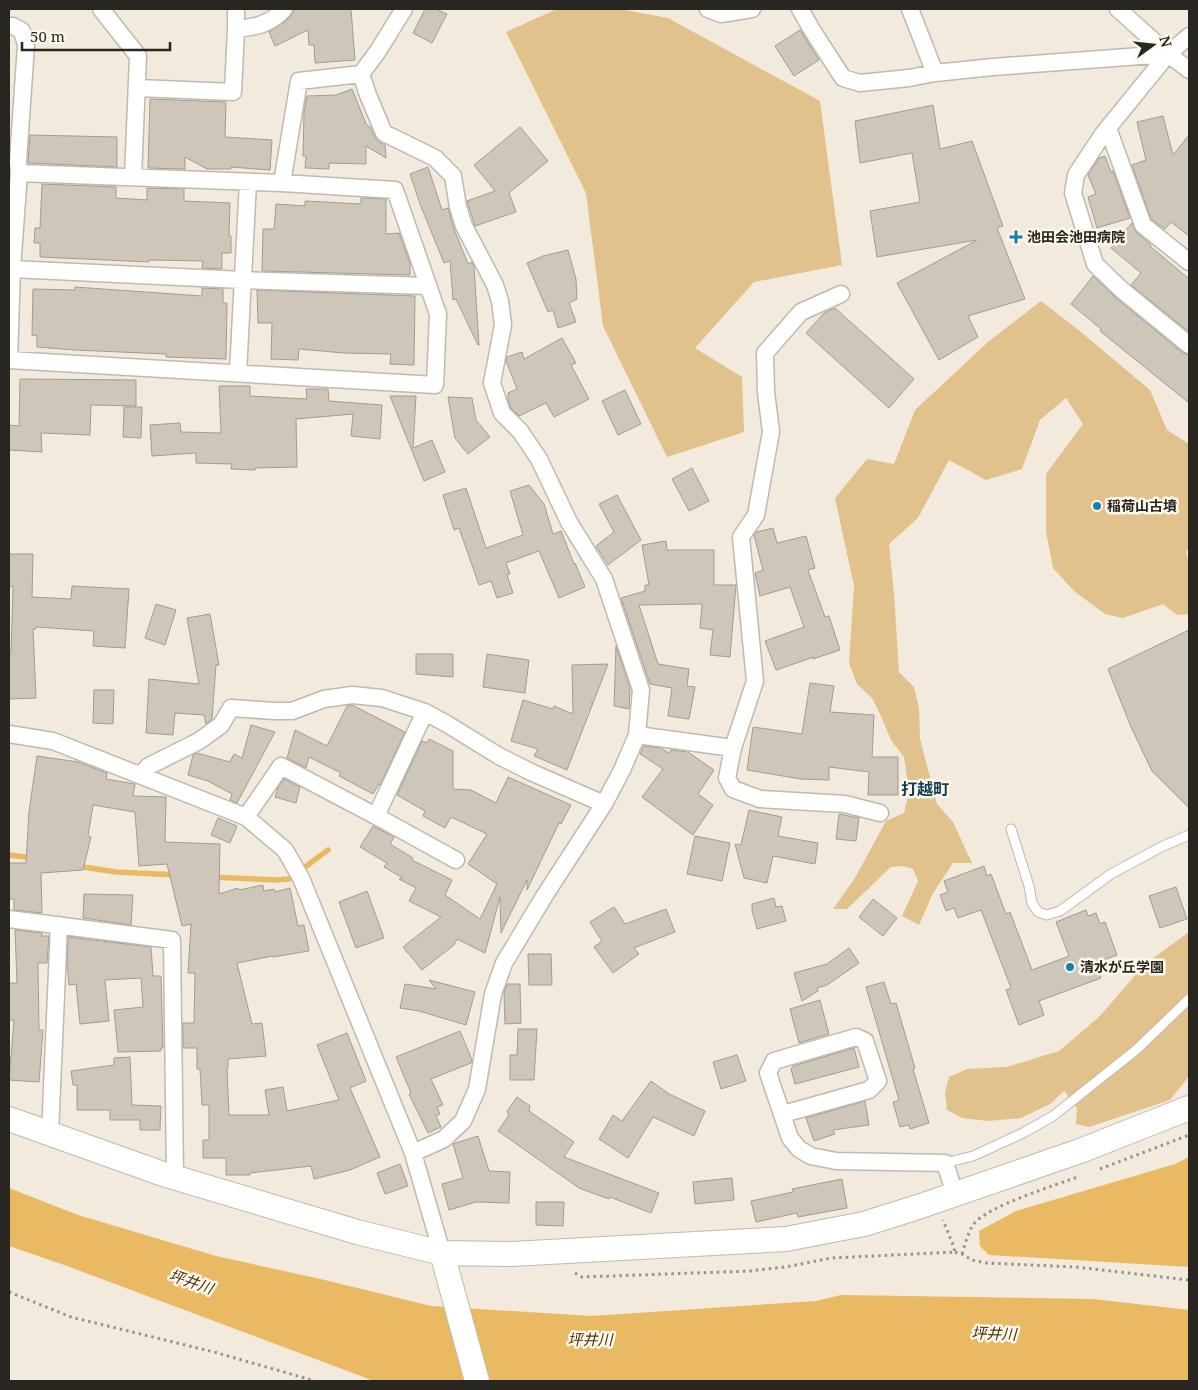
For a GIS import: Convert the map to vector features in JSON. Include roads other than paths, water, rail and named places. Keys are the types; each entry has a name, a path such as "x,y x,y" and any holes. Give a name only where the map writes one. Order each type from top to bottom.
{"street":[{"path":"101,9 138,56 133,177"},
{"path":"138,88 233,92 236,9"},
{"path":"236,30 255,27 271,21 284,9"},
{"path":"282,183 300,81 361,74 404,9"},
{"path":"708,9 721,14 752,9"},
{"path":"800,9 843,78 860,83 993,67 1168,54"},
{"path":"910,9 935,73"},
{"path":"1118,9 1168,54 1189,70"},
{"path":"9,26 22,31 26,45 15,165 9,366"},
{"path":"1189,36 1168,54 1108,128 1076,175 1074,193 1095,264 1122,290 1189,344"},
{"path":"361,74 384,133 435,158 453,176 458,207 464,226 495,284 500,301 503,325 492,383 502,413 520,431 539,459 569,522 604,579 641,690 637,735 622,770 604,804 504,963 493,994 477,1089 463,1121 444,1139 413,1152"},
{"path":"1108,128 1143,225 1189,262"},
{"path":"9,360 436,385 438,314 395,190 133,177 15,165"},
{"path":"238,373 248,182"},
{"path":"12,269 242,280 428,286"},
{"path":"841,294 800,312 765,353 766,392 771,432 756,515 741,537 755,681 733,748 727,778 733,789 760,798 845,804 880,814"},
{"path":"140,775 149,766 199,741 214,730 221,724 231,708 274,711 292,710 324,699 352,695 382,698 425,712 499,756 604,804"},
{"path":"376,816 425,712"},
{"path":"9,734 53,741 246,817 285,850 301,878 413,1152 477,1381"},
{"path":"637,735 733,748"},
{"path":"246,817 281,766 456,860"},
{"path":"9,919 172,940 175,1177"},
{"path":"50,1134 59,924"},
{"path":"783,1114 869,1090 878,1081 866,1041 856,1037 774,1061 768,1073 790,1138 799,1149 811,1156 836,1161 945,1163 955,1194"},
{"path":"9,1119 175,1177 357,1232 442,1253 512,1254 786,1240 864,1224 1080,1150 1189,1108"}],"lane":[{"path":"1011,829 1029,886 1032,903 1038,912 1047,915 1060,911 1111,874 1163,846 1189,835"},
{"path":"945,1163 973,1156 1023,1134 1053,1116 1136,1050 1189,999"}],"water":[{"path":"1189,1157 1189,1267 989,1255 980,1246 979,1231 1016,1211 1175,1164"},
{"name":"坪井川","path":"9,1188 78,1215 216,1256 431,1306 591,1316 816,1301 841,1295 1093,1299 1189,1310 1189,1381 374,1381 9,1246"}],"waterway":[{"path":"305,867 328,850"},
{"path":"9,855 34,858"},
{"path":"77,866 116,872 177,875"},
{"path":"211,877 289,879"}],"place":[{"name":"池田会池田病院","path":"1016,237"},
{"name":"稲荷山古墳","path":"1097,506"},
{"name":"清水が丘学園","path":"1070,967"}],"district":[{"name":"打越町","path":"925,789"}]}
